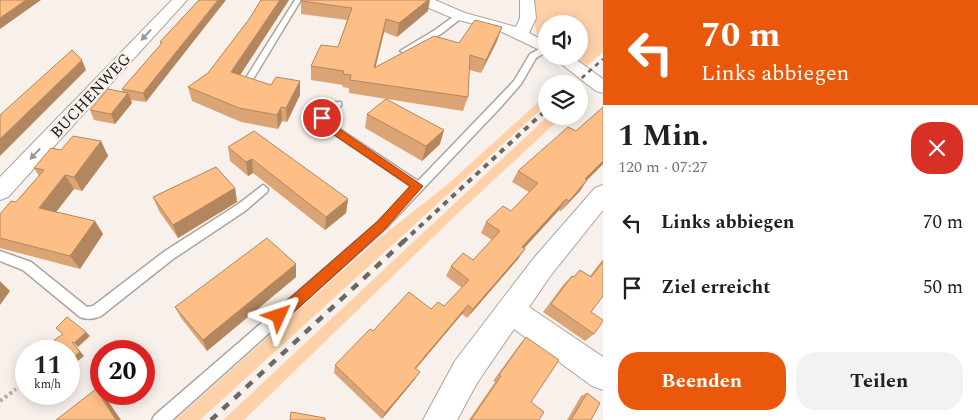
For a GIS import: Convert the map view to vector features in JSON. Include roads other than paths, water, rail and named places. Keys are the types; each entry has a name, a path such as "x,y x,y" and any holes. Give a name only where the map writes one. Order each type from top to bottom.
{"street":[{"name":"BUCHENWEG","path":"0,191 180,0"},
{"path":"422,0 460,16 518,33 538,44"},
{"path":"518,33 529,21 527,0"},
{"path":"573,65 600,82"},
{"path":"439,420 466,372 542,267 603,194"},
{"path":"511,310 603,375"}],"lane":[{"path":"248,81 298,0"},
{"path":"404,51 438,32 460,16"},
{"path":"160,420 381,226 513,88 534,56 538,53"},
{"path":"338,104 326,110 322,118 325,124 418,186"},
{"path":"0,256 27,266 85,313 96,312 169,255 241,208 263,189"}],"railway":[{"path":"585,75 603,59"},
{"path":"403,242 538,117"},
{"path":"211,420 404,241"}]}
